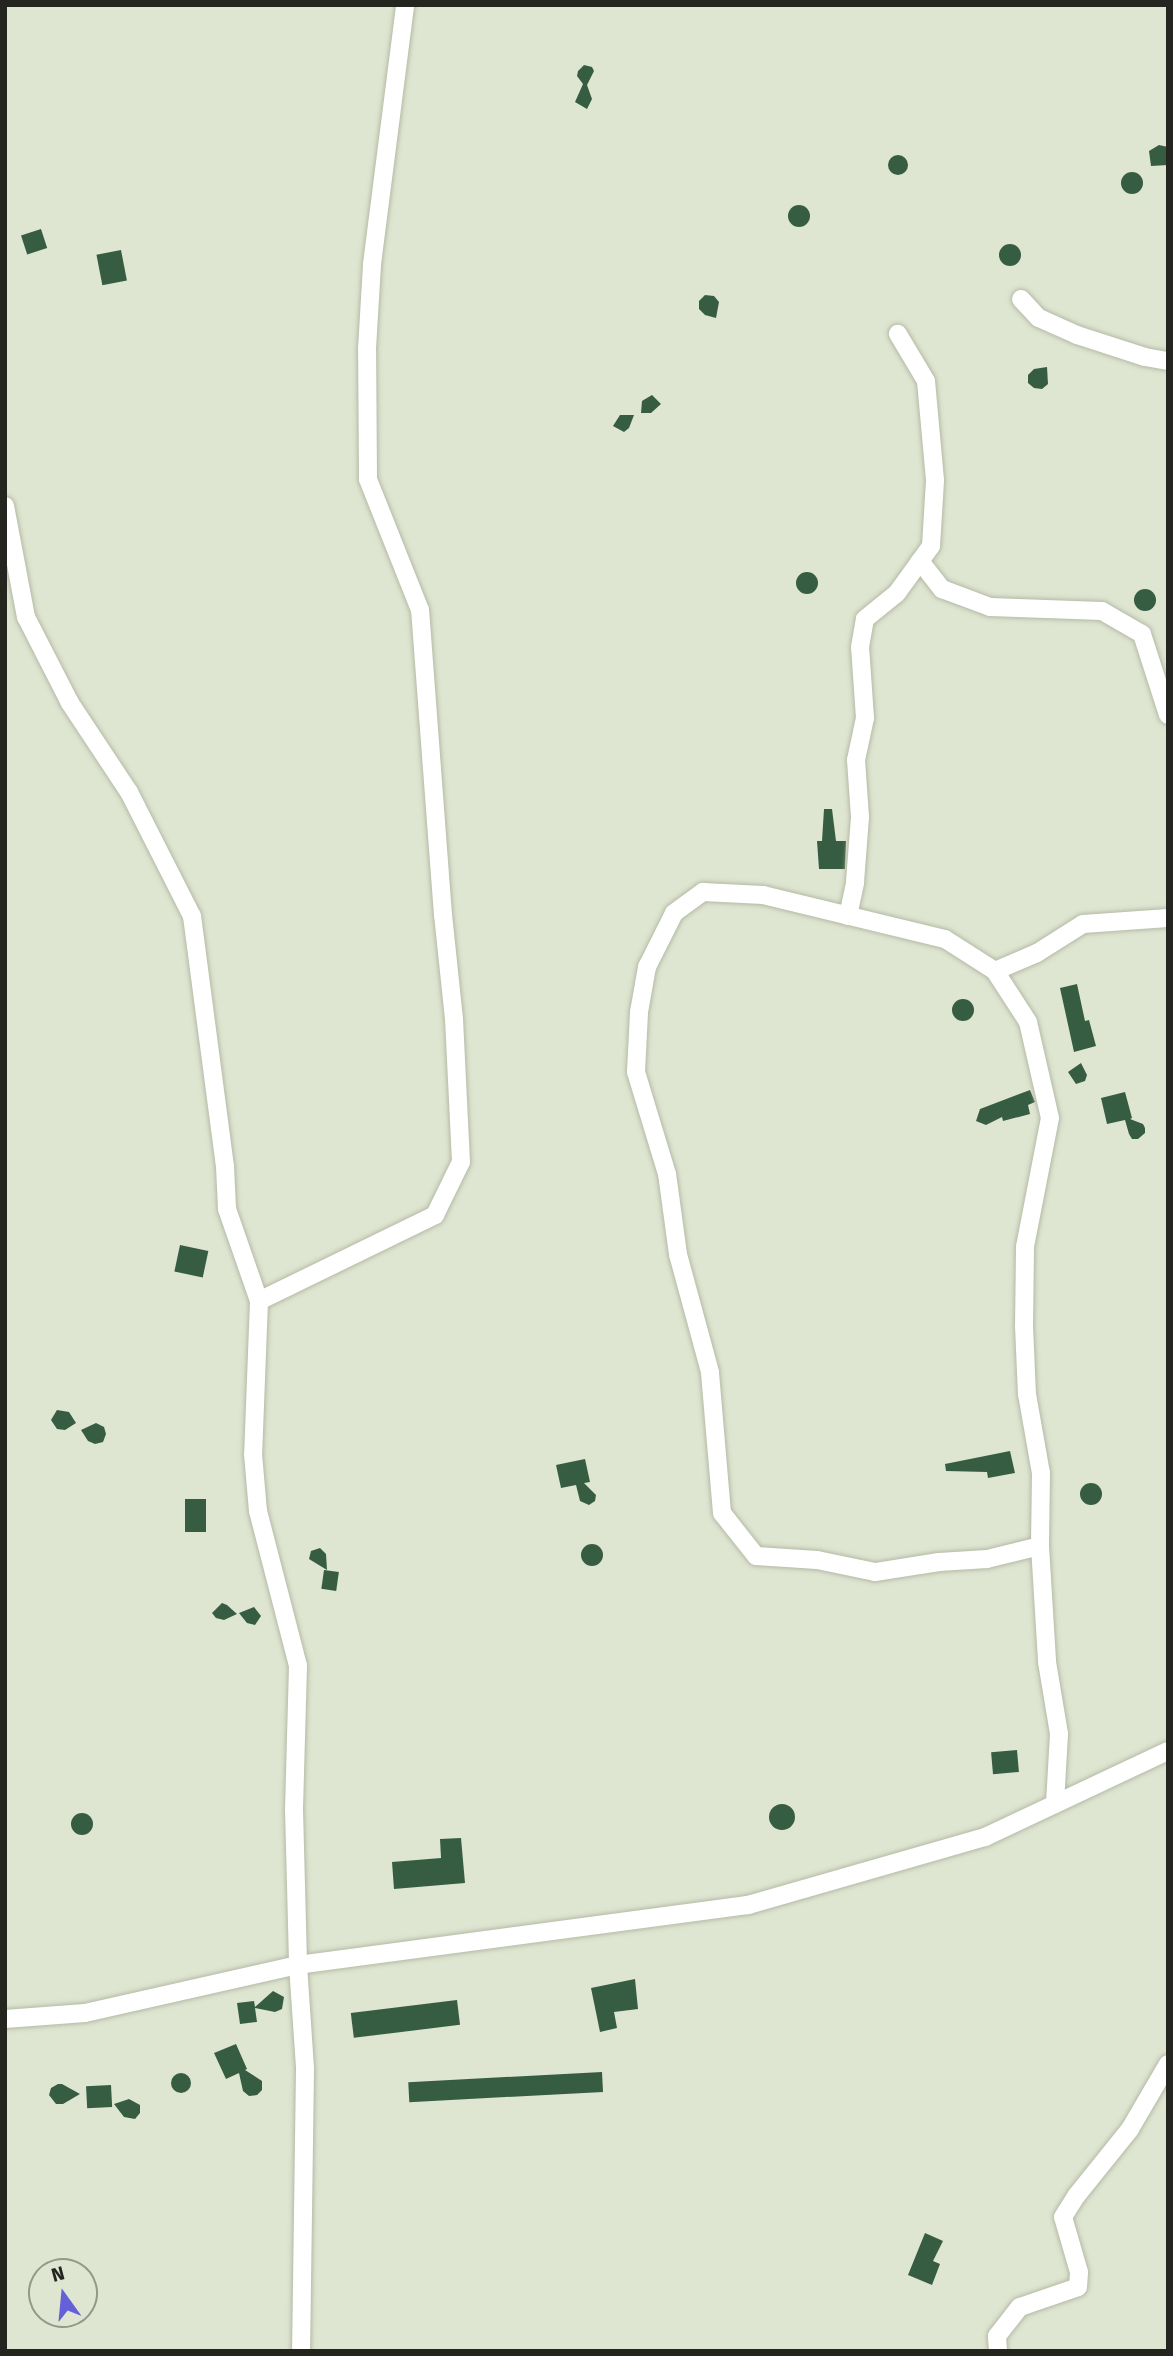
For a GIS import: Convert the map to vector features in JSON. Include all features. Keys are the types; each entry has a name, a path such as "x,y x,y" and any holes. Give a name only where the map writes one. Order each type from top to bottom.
{"street":[{"path":"259,1301 435,1215 461,1162 454,1019 443,915 420,610 369,479 367,349 372,264 405,5"},
{"path":"1021,299 1039,318 1077,335 1145,357 1168,361"},
{"path":"848,916 855,882 860,817 856,760 865,718 862,637 866,618 897,593 931,546 935,480 926,381 898,334"},
{"path":"5,506 26,617 70,703 129,792 192,916 225,1167 227,1209 259,1301 253,1454 257,1500 298,1666 295,1809 298,1965 305,2069 301,2351"},
{"path":"920,561 942,589 990,607 1102,611 1142,634 1168,715"},
{"path":"1040,1546 986,1559 940,1562 875,1572 817,1560 756,1556 722,1513 710,1372 678,1254 667,1174 636,1072 639,1012 647,967 674,914 703,892 763,895 944,939 995,971 1028,1022 1050,1118 1025,1247 1027,1394 1041,1473 1040,1546 1047,1662 1059,1734 1055,1804"},
{"path":"995,971 1037,953 1083,924 1168,918"},
{"path":"5,2019 85,2013 298,1965 748,1905 985,1837 1168,1751"},
{"path":"998,2351 997,2336 1020,2307 1078,2287 1079,2272 1063,2217 1077,2195 1130,2129 1168,2064"}],"building":[{"path":"584,65 592,67 594,71 587,85 592,99 587,109 575,102 583,84 577,76 578,71"},
{"path":"1159,145 1168,147 1168,165 1151,166 1149,151"},
{"path":"894,155 902,155 908,165 902,175 894,175 888,169 888,161"},
{"path":"1132,172 1140,175 1143,183 1140,191 1132,194 1124,191 1121,183 1124,175"},
{"path":"799,205 809,212 810,216 803,226 799,227 789,220 788,216 795,206"},
{"path":"41,229 47,248 27,255 21,235"},
{"path":"1010,244 1020,251 1021,255 1014,265 1010,266 1000,259 999,255 1006,245"},
{"path":"121,250 127,280 102,285 96,255"},
{"path":"705,295 714,296 719,302 716,318 705,315 699,309 699,301"},
{"path":"1047,367 1048,384 1042,389 1034,388 1028,383 1028,375 1034,369"},
{"path":"652,395 661,404 651,413 641,413 642,401"},
{"path":"620,415 634,415 629,428 624,432 613,426"},
{"path":"807,572 815,575 818,583 815,591 807,594 799,591 796,583 799,575"},
{"path":"1145,589 1155,596 1156,600 1149,610 1145,611 1135,604 1134,600 1141,590"},
{"path":"824,809 832,809 836,841 846,841 845,869 819,869 817,841 822,841"},
{"path":"1077,984 1085,1021 1089,1020 1096,1046 1074,1052 1060,988"},
{"path":"963,999 971,1002 974,1010 971,1018 963,1021 955,1018 952,1010 955,1002"},
{"path":"1081,1063 1087,1075 1085,1081 1076,1084 1068,1072"},
{"path":"1030,1090 1035,1102 1028,1105 1030,1114 1003,1121 1002,1117 986,1125 976,1121 980,1109"},
{"path":"1125,1092 1132,1118 1130,1119 1143,1124 1145,1128 1145,1133 1138,1139 1132,1139 1125,1120 1107,1124 1101,1098"},
{"path":"180,1245 208,1251 203,1277 174,1271"},
{"path":"57,1410 69,1412 76,1423 65,1430 57,1429 51,1420"},
{"path":"96,1423 104,1427 106,1434 103,1442 95,1444 88,1441 81,1430"},
{"path":"1010,1451 1015,1473 988,1478 987,1472 946,1471 945,1464"},
{"path":"585,1459 590,1482 584,1483 596,1495 595,1501 589,1505 580,1501 576,1485 561,1488 556,1465"},
{"path":"1091,1483 1101,1490 1102,1494 1095,1504 1091,1505 1081,1498 1080,1494 1087,1484"},
{"path":"185,1499 206,1499 206,1532 185,1532"},
{"path":"592,1544 600,1547 603,1555 600,1563 592,1566 584,1563 581,1555 584,1547"},
{"path":"320,1548 326,1554 327,1570 309,1559 311,1551"},
{"path":"324,1570 339,1572 336,1591 321,1589"},
{"path":"222,1603 237,1614 224,1620 216,1618 212,1613"},
{"path":"254,1607 261,1616 255,1625 247,1623 239,1613"},
{"path":"1017,1750 1019,1772 993,1774 991,1752"},
{"path":"782,1804 791,1808 795,1817 791,1826 782,1830 773,1826 769,1817 773,1808"},
{"path":"82,1813 92,1820 93,1824 86,1834 82,1835 72,1828 71,1824 78,1814"},
{"path":"461,1838 465,1883 394,1889 392,1862 441,1858 440,1839"},
{"path":"635,1979 638,2009 614,2012 617,2028 600,2032 591,1988"},
{"path":"273,1991 284,1997 282,2009 275,2012 255,2008 257,2022 240,2024 237,2003 254,2001 255,2007"},
{"path":"457,2000 460,2025 354,2038 351,2013"},
{"path":"236,2044 247,2069 245,2070 262,2081 262,2090 257,2095 249,2096 243,2091 239,2073 226,2079 214,2053"},
{"path":"602,2072 603,2092 409,2102 408,2082"},
{"path":"177,2073 185,2073 191,2083 185,2093 177,2093 171,2087 171,2079"},
{"path":"58,2084 80,2094 63,2104 56,2104 49,2095 51,2088"},
{"path":"111,2085 112,2107 87,2108 86,2086"},
{"path":"129,2099 140,2105 140,2113 135,2119 124,2117 114,2104"},
{"path":"925,2233 943,2241 933,2261 940,2264 932,2285 908,2275"}]}
